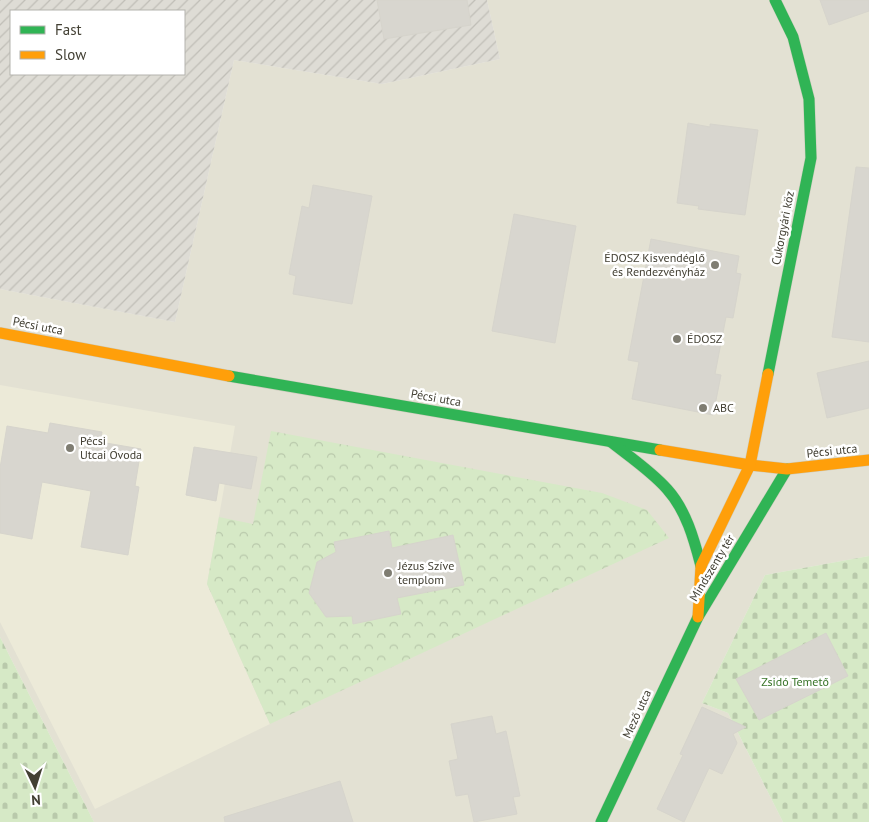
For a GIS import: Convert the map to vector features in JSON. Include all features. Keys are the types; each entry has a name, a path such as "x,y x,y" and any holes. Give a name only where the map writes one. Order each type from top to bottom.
{"street":[{"name":"Cukorgyári köz","path":"750,465 811,158 809,99 793,37 775,0"},
{"name":"Pécsi utca","path":"0,333 207,372 750,465 787,469 869,460"},
{"path":"610,441 660,482 680,508 694,539 701,566"},
{"name":"Mindszenty tér","path":"698,617 701,566 750,465"},
{"name":"Mindszenty tér","path":"698,617 787,469"},
{"name":"Mező utca","path":"601,822 698,617"}],"shaded area":[{"path":"0,0 487,0 500,59 382,84 234,60 175,322 0,289"},
{"path":"487,0 869,0 869,556 765,575 702,703 728,713 783,822 94,822 0,637 0,289 175,322 234,60 382,84 500,59"},
{"path":"0,385 235,426 207,584 270,724 95,809 0,622"}],"green space":[{"path":"271,431 602,493 647,510 669,538 270,724 207,584 219,517 253,524"},
{"name":"Zsidó Temető","path":"869,556 869,822 783,822 728,713 702,703 765,575"},
{"path":"0,637 94,822 0,822"}],"building":[{"path":"377,0 467,0 471,25 384,39"},
{"path":"820,0 869,0 869,11 829,25"},
{"path":"688,123 710,127 710,124 758,130 745,215 698,209 699,206 677,203"},
{"path":"856,167 869,168 869,342 832,337"},
{"path":"313,185 372,196 352,304 293,294 296,276 289,274 302,206 309,208"},
{"path":"514,214 576,226 555,343 492,331"},
{"name":"ÉDOSZ","path":"651,239 739,256 736,273 741,274 733,318 726,317 715,374 721,375 713,415 632,399 639,362 628,360"},
{"path":"869,361 869,408 827,418 817,373"},
{"path":"50,423 102,432 100,442 141,449 135,486 139,487 128,555 81,547 91,491 42,482 32,539 0,533 0,468 7,426 48,433"},
{"path":"194,447 257,457 251,489 219,483 216,501 186,495"},
{"name":"Jézus Szíve templom","path":"389,531 392,548 453,535 464,585 397,598 401,614 353,624 352,616 326,617 309,593 317,562 336,552 334,542"},
{"path":"826,633 848,676 759,720 736,679"},
{"path":"702,707 746,727 733,734 737,743 722,774 709,768 684,822 657,809 683,755 680,754"},
{"path":"492,716 496,734 506,731 520,796 513,797 517,814 474,822 468,794 456,796 449,761 458,759 451,724"},
{"path":"340,781 353,822 225,822 224,817"}],"traffic: fast":[{"path":"768,374 811,158 809,99 793,37 775,0"},
{"path":"229,376 660,450"},
{"path":"611,442 654,476 674,497 689,525 701,566"},
{"path":"601,822 698,617 787,469"}],"traffic: slow":[{"path":"0,333 229,376"},
{"path":"698,617 701,566 750,465 768,374"},
{"path":"660,450 750,465 787,469 869,460"}],"place":[{"name":"ÉDOSZ Kisvendéglő és Rendezvényház","path":"715,265"},
{"name":"ÉDOSZ","path":"677,339"},
{"name":"ABC","path":"703,408"},
{"name":"Pécsi Utcai Óvoda","path":"70,448"},
{"name":"Jézus Szíve templom","path":"388,573"}]}
